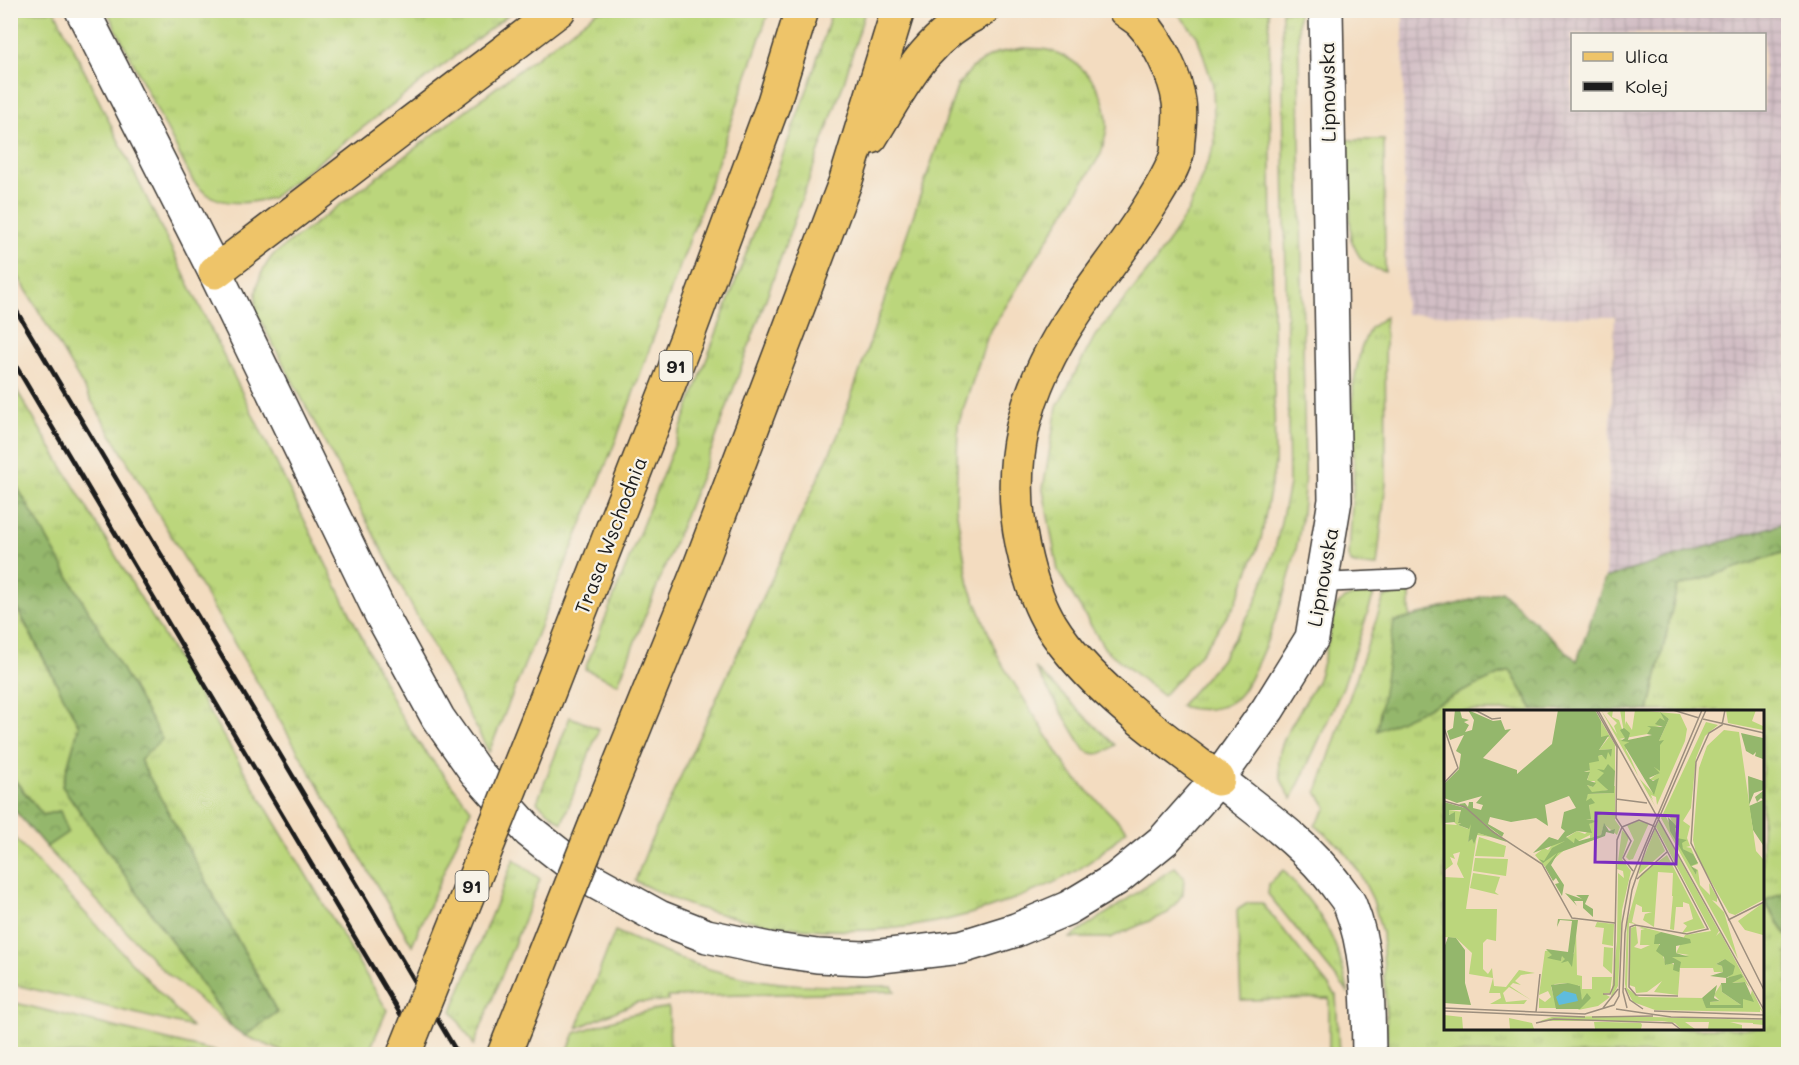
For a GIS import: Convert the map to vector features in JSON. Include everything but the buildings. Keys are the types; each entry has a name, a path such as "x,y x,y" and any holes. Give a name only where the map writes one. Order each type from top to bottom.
{"main road":[{"path":"215,272 559,10"},
{"name":"Trasa Wschodnia","path":"405,1054 692,324 774,102 802,10"},
{"path":"504,1054 700,566 846,180 898,10"},
{"path":"846,180 924,55 944,34 982,10"},
{"path":"1125,10 1140,21 1160,48 1172,75 1179,102 1176,157 1160,191 1076,311 1056,342 1039,377 1025,414 1018,446 1015,488 1019,534 1030,576 1050,623 1074,658 1119,701 1218,779"}],"street":[{"name":"Lipnowska","path":"82,10 215,272 381,614 438,718 476,772 529,831 590,879 659,916 706,936 769,950 817,956 864,958 961,947 1016,930 1068,908 1116,879 1164,840 1218,779 1268,709 1312,638 1335,500 1326,10"},
{"path":"1218,779 1322,867 1349,903 1361,943 1367,982 1369,1054"}],"lane":[{"path":"1321,583 1407,579"}],"shaded area":[{"path":"1403,11 1788,11 1788,522 1605,578 1615,317 1405,314"}],"green space":[{"path":"10,11 55,11 398,711 420,745 471,809 412,945 11,264"},
{"path":"107,11 513,11 272,198 239,203 214,198 193,181"},
{"path":"598,11 769,11 713,176 616,440 489,752 256,312 257,289 264,268 273,255"},
{"path":"832,11 865,11 844,82 713,446 618,684 585,669 678,436 810,82"},
{"path":"1176,11 1269,11 1275,464 1261,539 1235,605 1202,652 1163,696 1105,649 1058,571 1043,489 1057,407 1095,336 1153,265 1188,211 1215,144 1213,85 1197,36"},
{"path":"1282,11 1298,11 1305,471 1301,521 1294,557 1278,611 1246,686 1237,698 1224,706 1195,709 1180,706 1220,661 1254,606 1275,549 1289,485"},
{"path":"1023,48 1051,51 1074,62 1083,70 1092,80 1103,102 1107,130 1101,154 988,335 958,425 956,508 969,585 1000,661 1071,774 1127,830 1091,861 1036,891 968,914 930,923 891,929 814,929 737,918 682,903 635,881 649,845 838,435 958,85 974,66 996,53"},
{"path":"1347,140 1384,140 1385,272 1363,261 1351,239"},
{"path":"1385,317 1386,482 1377,566 1359,565 1351,563 1349,556 1354,471 1353,386 1361,348 1370,328"},
{"path":"10,379 387,1010 368,1054 289,1054 245,1036 277,1012 140,760 162,739 11,476"},
{"path":"11,476 162,739 140,760 277,1012 245,1036 232,1027 62,786 79,726 11,596"},
{"path":"1788,522 1788,551 1677,587 1649,710 1533,710 1510,670 1377,731 1394,622 1501,591 1577,661 1605,578"},
{"path":"1788,551 1788,891 1764,901 1788,937 1788,1054 1388,1054 1382,933 1373,900 1359,872 1342,848 1315,825 1327,808 1317,792 1384,597 1410,592 1410,618 1394,622 1510,670 1533,710 1444,710 1444,1029 1763,1029 1763,710 1649,710 1677,587"},
{"path":"1374,594 1343,687 1292,799 1283,785 1279,772 1281,748 1318,679 1336,607 1348,597"},
{"path":"10,596 79,726 62,786 232,1027 163,970 46,847 68,832 59,811 43,815 11,775"},
{"path":"1035,668 1115,745 1096,754 1084,749"},
{"path":"570,717 599,729 562,823 537,802"},
{"path":"10,775 43,815 60,811 68,832 46,847 11,806"},
{"path":"11,834 192,1027 11,984"},
{"path":"514,859 540,879 474,1045 452,1011"},
{"path":"1175,867 1184,877 1183,894 1168,913 1110,938 1070,938"},
{"path":"1283,870 1326,925 1339,955 1348,992 1268,894 1269,884"},
{"path":"1788,891 1788,937 1764,901"},
{"path":"1248,903 1262,903 1336,995 1339,1054 1329,1054 1329,998 1241,1000 1237,910"},
{"path":"615,931 685,961 732,975 800,985 892,986 895,991 668,997 668,1001 637,1002 577,1028"},
{"path":"11,1002 217,1052 219,1054 11,1054"},
{"path":"668,1007 670,1054 566,1054 575,1033 629,1015"}],"railway":[{"path":"10,300 458,1054"},
{"path":"10,356 424,1054"}]}
